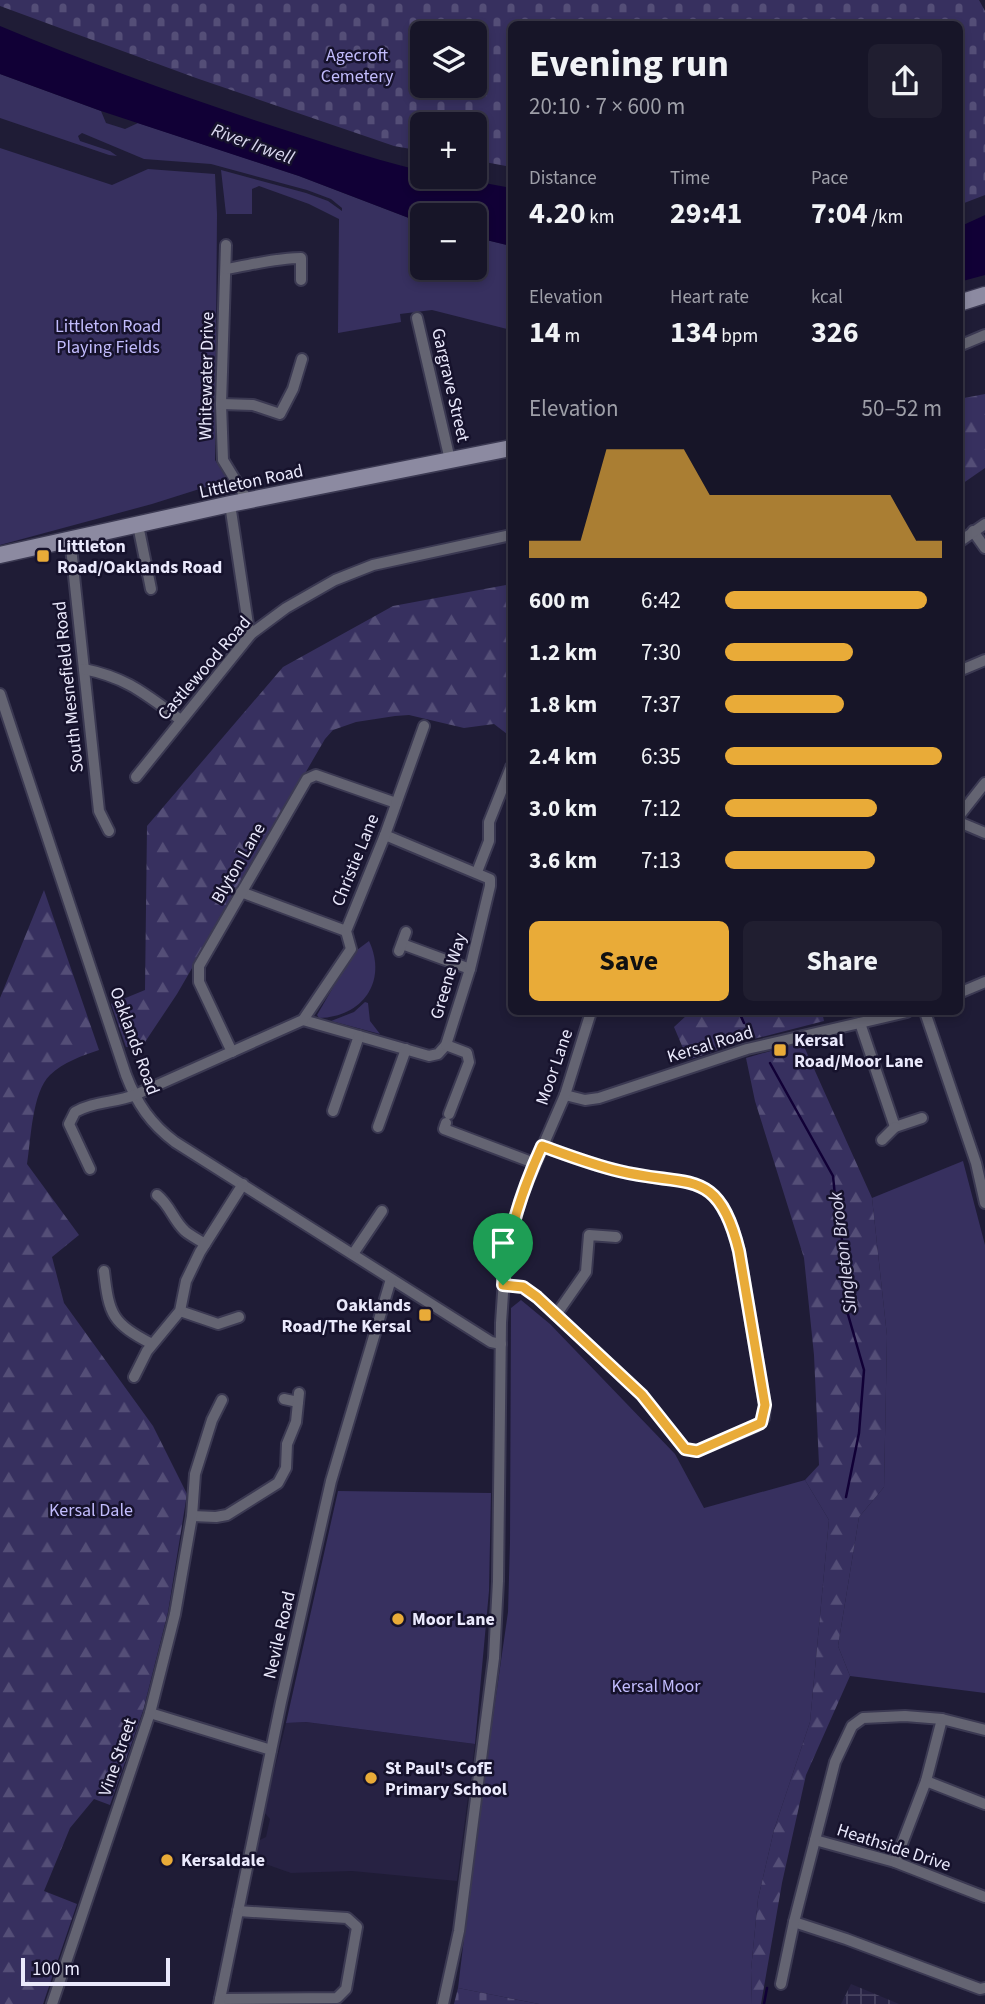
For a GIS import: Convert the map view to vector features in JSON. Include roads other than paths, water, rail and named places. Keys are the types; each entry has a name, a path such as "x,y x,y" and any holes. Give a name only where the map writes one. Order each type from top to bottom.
{"street":[{"name":"Whitewater Drive","path":"226,245 221,404 223,460 248,501"},
{"path":"226,269 284,258 301,258 301,280"},
{"path":"963,302 985,295"},
{"name":"Gargrave Street","path":"417,318 450,460"},
{"path":"963,344 985,335"},
{"path":"221,404 253,405 280,414 293,389 302,359"},
{"name":"Littleton Road","path":"0,555 70,538 508,449"},
{"path":"230,505 248,631 251,634"},
{"path":"963,539 985,524"},
{"path":"138,525 151,589"},
{"path":"973,531 985,548"},
{"name":"Castlewood Road","path":"136,778 251,634 302,598 373,565 508,536"},
{"name":"South Mesnefield Road","path":"70,538 99,811 109,831"},
{"path":"963,669 985,660"},
{"path":"84,669 133,685 181,720"},
{"name":"Oaklands Road","path":"0,694 107,1019 135,1095 146,1115 162,1133 491,1342 501,1344"},
{"name":"Christie Lane","path":"303,1020 351,948 346,932 385,835 424,726"},
{"name":"Blyton Lane","path":"232,1052 199,982 199,967 307,779 316,775 396,803"},
{"path":"385,835 477,872 489,841 489,822 508,776"},
{"path":"963,811 985,783"},
{"path":"963,824 985,833"},
{"name":"Greene Way","path":"303,1020 433,1056 442,1052 470,968 490,886 487,876 477,872"},
{"path":"241,892 346,932"},
{"path":"402,942 470,968"},
{"path":"963,991 985,982"},
{"name":"Moor Lane","path":"443,2004 458,1931 494,1658 501,1344 508,1242 534,1163 565,1095 590,1015"},
{"name":"Kersal Road","path":"565,1095 585,1100 599,1098 747,1049 894,1015"},
{"path":"926,1015 969,1143 985,1203"},
{"path":"89,1169 69,1124 75,1111 98,1102 120,1100 135,1095 303,1020"},
{"path":"860,1023 895,1127"},
{"path":"332,1111 359,1036"},
{"path":"446,1045 467,1053 469,1062 446,1122 534,1163"},
{"path":"378,1127 406,1049"},
{"path":"882,1140 895,1127 922,1118"},
{"path":"503,1285 523,1287 556,1315 642,1395 685,1449 697,1451 761,1423 765,1412 741,1261 733,1226 724,1207 711,1193 692,1184 619,1171 542,1146"},
{"path":"71,1158 83,1153"},
{"path":"134,1377 152,1344 180,1311 187,1281 205,1244 243,1184"},
{"path":"157,1195 167,1203 186,1231 205,1244"},
{"path":"353,1254 382,1211"},
{"path":"556,1315 586,1272 589,1235 616,1237"},
{"path":"104,1271 107,1302 116,1320 130,1333 152,1344"},
{"name":"Nevile Road","path":"220,2002 271,1751 331,1481 391,1279"},
{"path":"180,1311 218,1324 239,1317"},
{"path":"192,1516 227,1515 278,1483 286,1468 287,1444 296,1422 299,1397 284,1399"},
{"name":"Vine Street","path":"52,2004 150,1713 175,1614 192,1516 195,1474 216,1405"},
{"path":"150,1713 271,1751"},
{"name":"Heathside Drive","path":"985,1730 942,1719 905,1716 863,1718 852,1726 835,1762 815,1840 895,1862 985,1897"},
{"path":"895,1862 926,1781 942,1719"},
{"path":"926,1781 985,1804"},
{"path":"781,1984 815,1840"},
{"path":"220,2002 337,1998 346,1989 357,1927 347,1918 238,1911"},
{"path":"794,1922 980,1989 985,1988"}],"water":[{"name":"River Irwell","path":"0,26 222,109 410,168 410,189 487,189 487,184 508,187 508,245 487,240 487,203 410,203 410,218 299,176 101,111 0,74"},
{"path":"985,215 985,275 963,281 963,225"}],"waterway":[{"name":"Singleton Brook","path":"740,1015 744,1023"},
{"name":"Singleton Brook","path":"770,1063 833,1176 847,1268 847,1311 864,1370 859,1433 846,1497"},
{"name":"Singleton Brook","path":"764,2004 767,1988"}],"place":[{"name":"Littleton Road/Oaklands Road","path":"43,556"},
{"name":"Kersal Road/Moor Lane","path":"780,1050"},
{"name":"Oaklands Road/The Kersal","path":"425,1315"},
{"name":"Moor Lane","path":"398,1619"},
{"name":"St Paul's CofE Primary School","path":"371,1778"},
{"name":"Kersaldale","path":"167,1860"}],"park label":[{"name":"Agecroft Cemetery","path":"357,65"},
{"name":"Littleton Road Playing Fields","path":"108,336"},
{"name":"Kersal Dale","path":"91,1510"},
{"name":"Kersal Moor","path":"656,1686"}]}
